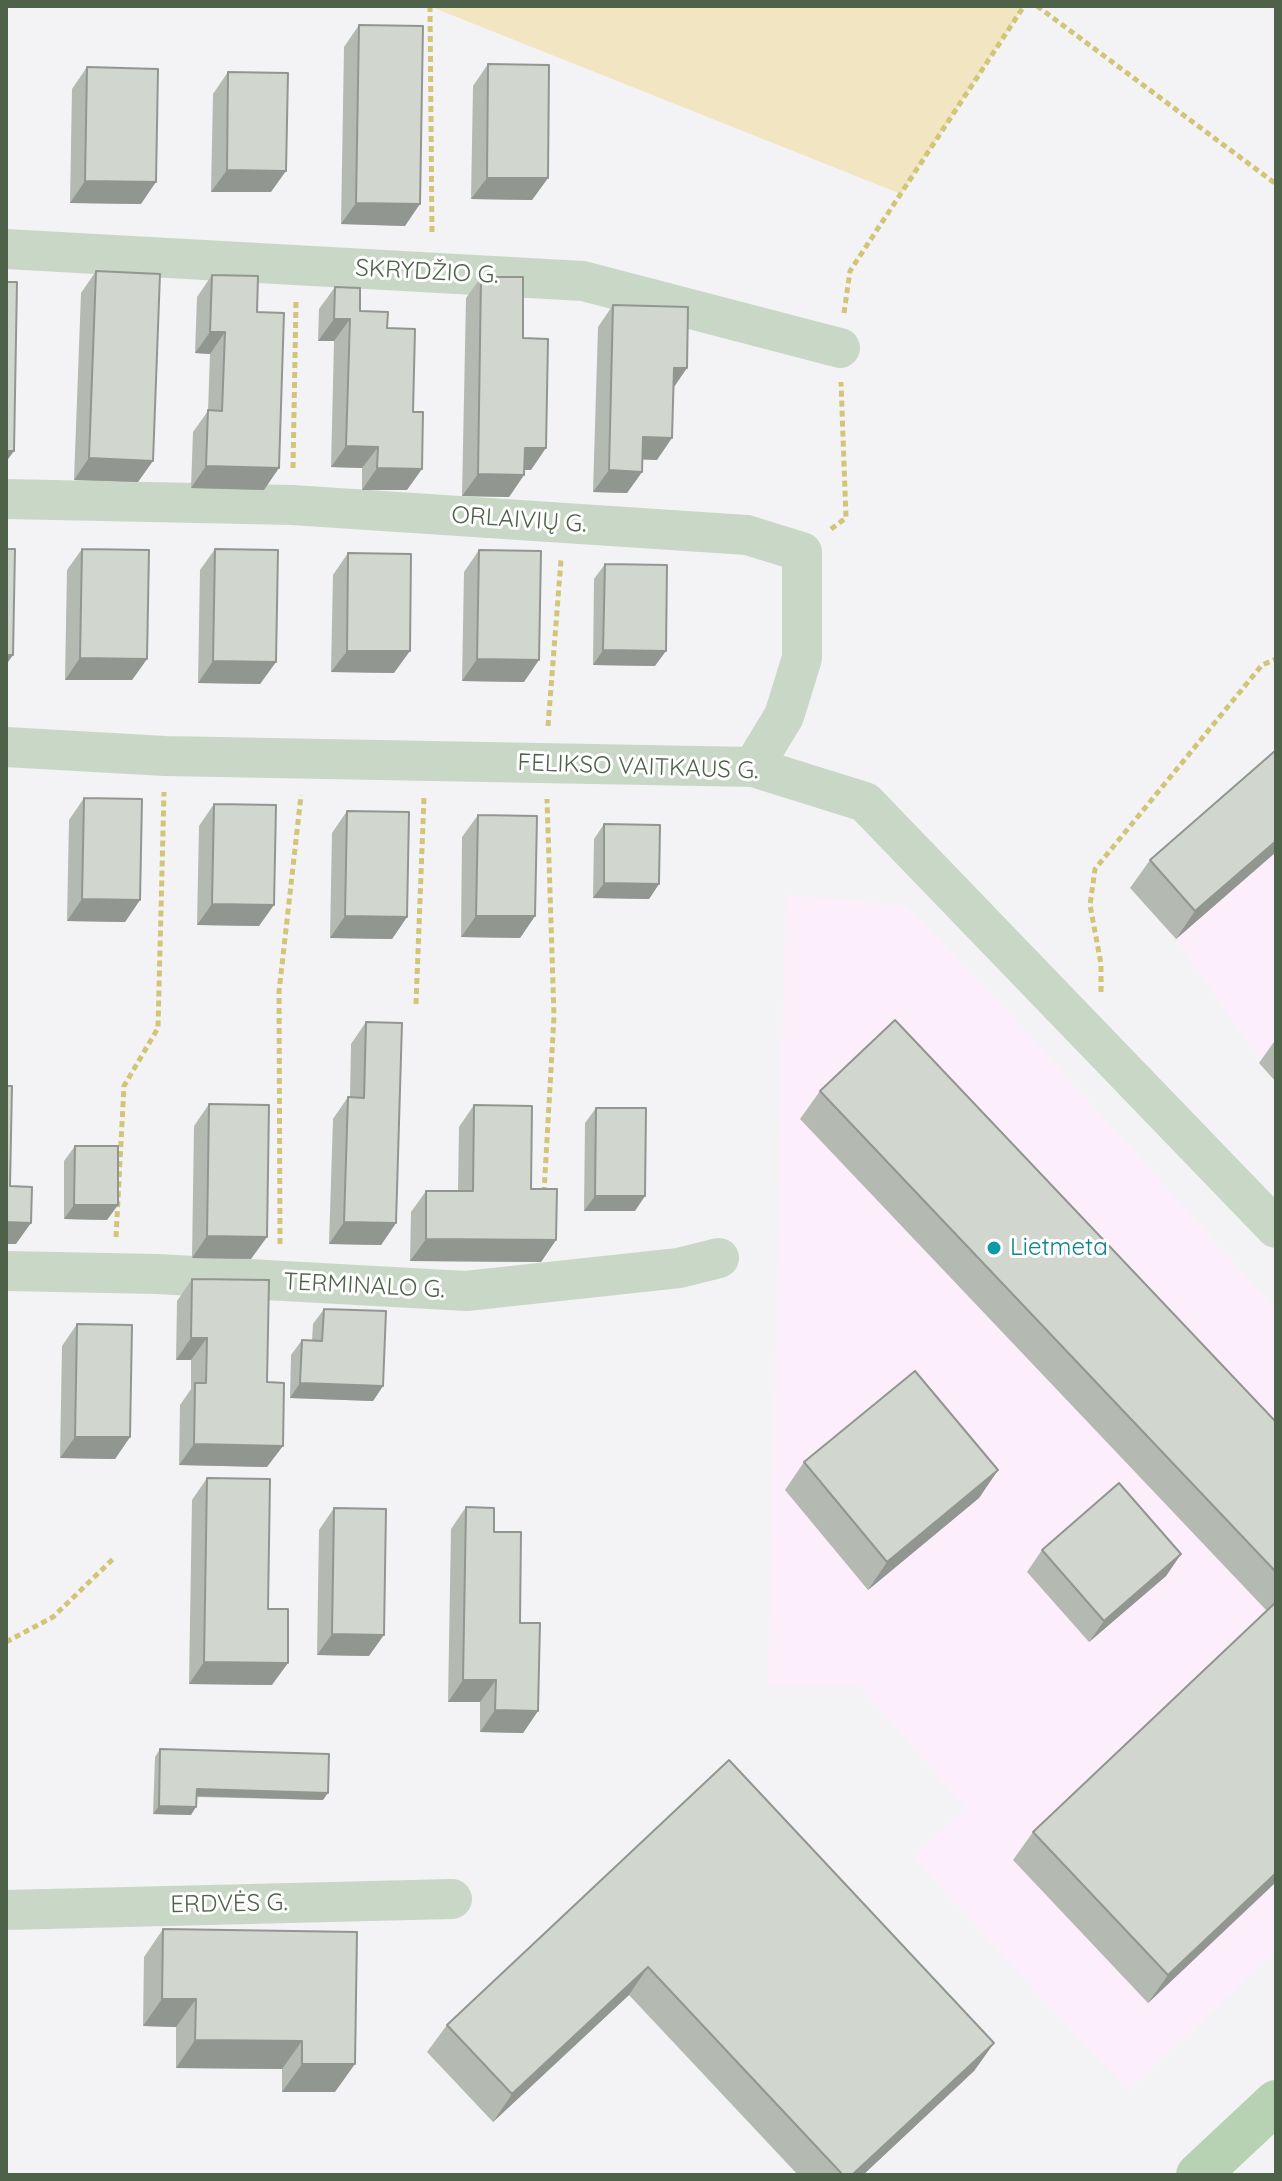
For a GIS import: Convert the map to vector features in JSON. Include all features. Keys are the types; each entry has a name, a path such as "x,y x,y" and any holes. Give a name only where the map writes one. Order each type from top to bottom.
{"main road":[{"path":"1198,2175 1276,2102"}],"street":[{"name":"SKRYDŽIO G.","path":"6,249 583,281 840,348"},
{"name":"ORLAIVIŲ G.","path":"6,499 292,505 747,535 802,552"},
{"path":"753,767 784,716 802,658 802,552"},
{"name":"FELIKSO VAITKAUS G.","path":"6,747 165,756 753,767 865,802 1276,1228"},
{"name":"TERMINALO G.","path":"6,1271 114,1273 466,1291 679,1268 719,1258"},
{"name":"ERDVĖS G.","path":"6,1910 452,1899"}],"path":[{"path":"430,6 432,273"},
{"path":"802,552 846,518 840,348 850,271 1024,6"},
{"path":"1037,6 1276,184"},
{"path":"292,505 296,265"},
{"path":"544,1202 554,1016 545,763 563,523"},
{"path":"1087,1032 1101,992 1101,964 1090,905 1095,869 1262,665 1276,659"},
{"path":"114,1273 124,1086 158,1028 165,756"},
{"path":"281,1281 279,992 305,758"},
{"path":"416,1004 426,761"},
{"path":"6,1642 53,1617 113,1559"}],"shaded area":[{"path":"429,6 1024,6 901,194"},
{"path":"1276,761 1276,1082 1176,939 1130,888"},
{"path":"786,895 906,906 1029,1035 1276,1310 1276,1951 1128,2091 914,1858 966,1808 860,1686 768,1686"}],"building":[{"path":"359,25 423,26 420,204 356,203"},
{"path":"488,64 549,65 548,178 487,178"},
{"path":"87,67 158,69 156,182 85,181"},
{"path":"228,72 288,73 286,171 227,170"},
{"path":"96,271 160,274 153,461 89,458"},
{"path":"212,275 258,276 257,312 284,313 279,468 206,466 208,410 222,411 225,332 210,332"},
{"path":"481,277 523,277 523,338 548,339 546,448 525,448 524,475 478,474"},
{"path":"6,282 17,282 14,451 6,451"},
{"path":"335,287 360,288 360,311 388,312 387,328 415,329 413,412 423,412 422,469 377,468 378,447 346,446 350,319 334,319"},
{"path":"613,305 688,307 687,368 674,368 672,438 643,437 642,472 609,470"},
{"path":"6,549 15,549 13,655 6,655"},
{"path":"82,549 149,550 147,659 80,658"},
{"path":"215,549 278,550 276,662 213,661"},
{"path":"479,550 541,551 539,660 477,659"},
{"path":"348,553 411,554 410,651 347,651"},
{"path":"605,564 667,565 666,651 603,650"},
{"path":"1276,750 1276,841 1195,911 1150,860"},
{"path":"84,798 142,799 140,900 82,899"},
{"path":"214,804 276,805 274,905 212,904"},
{"path":"347,811 409,812 407,917 345,916"},
{"path":"478,815 537,816 535,916 476,916"},
{"path":"604,824 660,825 659,884 604,883"},
{"path":"895,1020 1276,1422 1276,1572 820,1091"},
{"path":"366,1022 402,1023 396,1223 344,1222 348,1097 364,1098"},
{"path":"6,1086 12,1086 10,1186 32,1187 31,1223 6,1222"},
{"path":"209,1104 269,1105 267,1237 207,1236"},
{"path":"474,1105 532,1106 531,1189 557,1189 556,1240 426,1239 426,1191 473,1191"},
{"path":"596,1108 646,1108 645,1196 595,1196"},
{"path":"75,1146 118,1146 118,1205 74,1205"},
{"path":"192,1279 269,1280 267,1382 284,1383 283,1446 194,1444 195,1383 206,1383 207,1338 191,1338"},
{"path":"324,1309 386,1311 383,1386 300,1383 302,1340 322,1341"},
{"path":"77,1324 132,1325 130,1437 75,1437"},
{"path":"915,1371 998,1470 887,1562 804,1462"},
{"path":"207,1478 270,1479 268,1609 288,1609 288,1663 204,1662"},
{"path":"1119,1483 1181,1554 1104,1621 1042,1550"},
{"path":"466,1507 494,1508 494,1532 521,1532 520,1623 540,1623 538,1711 495,1710 496,1680 463,1680"},
{"path":"334,1508 386,1509 384,1635 332,1634"},
{"path":"1276,1602 1276,1873 1168,1975 1033,1832"},
{"path":"160,1749 329,1754 328,1793 197,1789 196,1807 159,1806"},
{"path":"729,1760 994,2043 852,2175 843,2175 648,1967 512,2094 447,2025"},
{"path":"163,1929 357,1932 355,2064 302,2064 302,2041 195,2040 196,1999 162,1999"}],"place":[{"name":"Lietmeta","path":"994,1248"}]}
